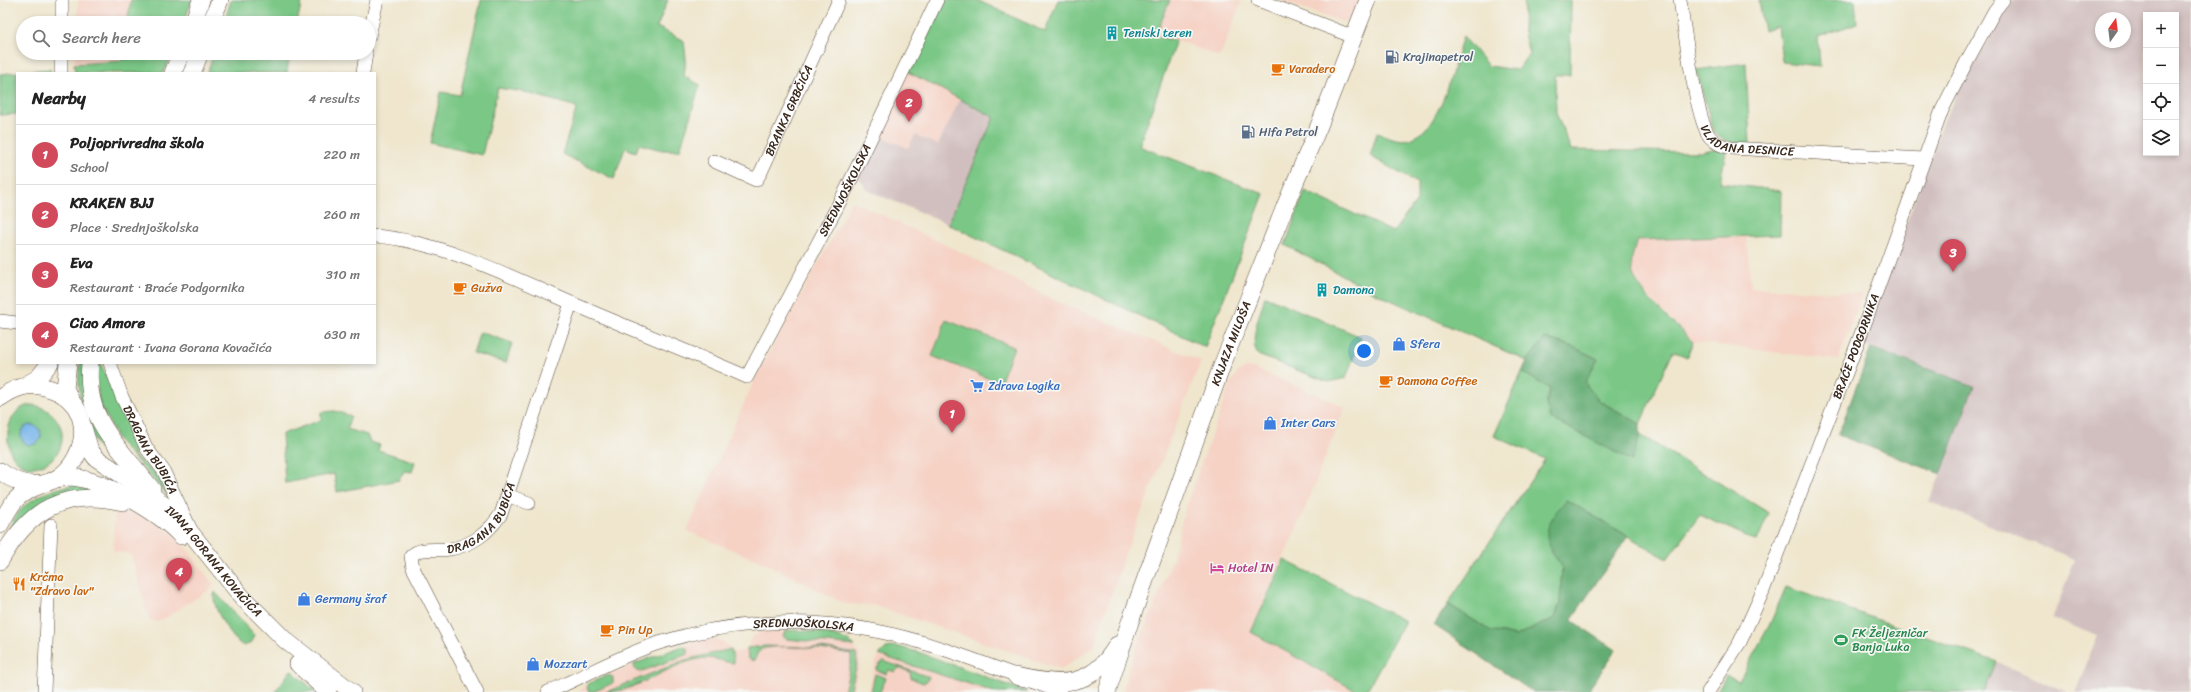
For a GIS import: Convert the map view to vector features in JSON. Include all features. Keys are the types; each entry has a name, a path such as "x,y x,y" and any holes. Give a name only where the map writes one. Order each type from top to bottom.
{"main road":[{"path":"195,16 201,0"},
{"path":"214,16 220,0"},
{"name":"KNJAZA MILOŠA","path":"1107,692 1130,622 1223,363 1368,0"},
{"path":"173,72 178,60"},
{"path":"192,72 197,60"},
{"path":"8,392 38,378 49,364"},
{"name":"IVANA GORANA KOVAČIĆA","path":"68,364 65,388 83,427 90,450 96,458 181,514 192,534 242,597 285,640 352,692"},
{"path":"90,364 89,382 91,399 101,425 147,483 181,514"},
{"path":"8,392 33,385 52,389 68,399 74,407"},
{"path":"0,525 11,503 17,497 27,490 52,480 70,468 76,460 82,441 83,427"},
{"name":"IVANA GORANA KOVAČIĆA","path":"0,471 8,477 21,483 35,484 70,477 90,481 141,507 175,530 192,547 221,589 239,611 328,692"},
{"path":"0,561 11,541 25,524 34,516 54,504 83,498 116,501 141,507"},
{"path":"1016,676 1041,682 1064,682 1090,676 1114,650 1130,622"}],"street":[{"path":"62,0 62,16"},
{"path":"373,16 377,0"},
{"name":"BRANKA GRBČIĆA","path":"714,161 756,180 839,0"},
{"name":"SREDNJOŠKOLSKA","path":"571,303 747,377 846,190 937,0"},
{"path":"1258,0 1354,37"},
{"name":"VLADANA DESNICE","path":"1680,0 1687,47 1704,123 1709,136 1718,144 1731,148 1922,159"},
{"name":"BRAĆE PODGORNIKA","path":"1708,692 1740,642 1763,591 1864,326 1922,159 1942,110 1995,10 2003,0"},
{"path":"61,60 61,72"},
{"path":"363,72 365,60"},
{"path":"376,236 409,241 454,256 571,303"},
{"name":"DRAGANA BUBIĆA","path":"477,692 413,568 411,556 420,550 449,549 475,541 497,520 508,496 571,303"},
{"path":"0,321 16,323"},
{"name":"DRAGANA BUBIĆA","path":"110,364 122,397 147,449 159,462 181,514"},
{"path":"508,496 529,503"},
{"path":"44,692 51,525"},
{"name":"SREDNJOŠKOLSKA","path":"548,692 659,643 736,626 782,623 829,624 872,630 945,651 1061,692"}],"shaded area":[{"path":"78,0 131,0 128,16 77,16"},
{"path":"1170,0 1236,0 1241,2 1220,57 1176,40 1155,38"},
{"path":"1280,0 1360,0 1356,12 1351,20 1345,23"},
{"path":"2013,0 2191,0 2191,688 2189,692 2075,692 2098,636 2052,619 2075,559 1930,502 1973,386 1862,345 1944,120 1969,70"},
{"path":"74,60 121,60 121,61 74,64"},
{"path":"908,72 960,99 938,145 908,149 879,136"},
{"path":"960,99 995,116 948,224 867,190 858,176 879,136 908,148 915,135 938,145"},
{"path":"852,201 961,252 1051,299 1201,361 1125,554 1094,646 1061,669 873,605 845,604 771,566 687,531 754,381"},
{"path":"1746,236 1751,287 1862,294 1838,360 1693,342 1644,292 1632,273 1632,257 1637,240"},
{"path":"1247,368 1253,368 1345,407 1304,511 1251,632 1358,692 1123,692 1128,670 1173,559 1185,509 1230,384 1238,372"},
{"path":"115,509 146,518 178,537 213,584 212,588 157,622 149,619 131,554 113,551"},
{"path":"762,631 807,632 841,637 851,642 860,655 860,664 853,692 577,692 587,684 634,664 699,641 711,639 721,641 729,646 733,653 746,650 752,637"},
{"path":"896,646 921,653 1027,692 867,692 877,659 886,648"},
{"path":"1997,662 2067,692 1984,692"}],"green space":[{"path":"131,0 192,0 186,16 128,16"},
{"path":"231,0 302,0 299,16 226,16"},
{"path":"481,0 668,0 657,27 684,41 686,58 684,76 700,85 680,150 662,150 639,144 636,152 625,148 614,179 562,154 577,107 524,92 498,88 482,155 430,143 441,92 460,95"},
{"path":"945,0 977,0 1045,32 1058,0 1170,0 1155,37 1176,40 1139,146 1264,194 1205,347 948,224 994,117 908,72"},
{"path":"1524,0 1571,0 1570,75 1555,75 1556,113 1571,150 1701,152 1711,149 1726,151 1720,183 1781,191 1780,235 1637,240 1632,256 1632,270 1637,283 1643,292 1668,319 1693,342 1687,357 1673,351 1640,424 1598,400 1585,383 1598,359 1573,347 1545,338 1527,361 1375,293 1285,245 1305,191 1393,232 1417,201 1417,183 1370,156 1377,133 1406,140 1421,133 1430,123 1445,95 1463,36 1488,66 1517,70 1529,54 1523,29"},
{"path":"1759,0 1855,0 1857,23 1818,37 1820,66 1782,62 1778,26 1764,31"},
{"path":"170,60 164,72 75,72 74,64"},
{"path":"212,60 289,60 287,72 207,72"},
{"path":"1746,63 1750,145 1726,140 1714,132 1696,70"},
{"path":"50,69 50,72 20,72"},
{"path":"16,72 16,114 0,115 0,74"},
{"path":"1265,296 1361,337 1346,378 1328,382 1258,355 1255,349 1254,341 1256,326"},
{"path":"946,320 1014,347 1000,383 932,356"},
{"path":"480,332 512,343 506,363 473,353"},
{"path":"1545,338 1573,347 1598,359 1585,383 1598,400 1640,424 1640,435 1632,461 1550,418 1546,404 1550,389 1522,372 1527,361"},
{"path":"1871,348 1974,386 1941,474 1838,435"},
{"path":"80,364 85,364 121,463 110,458 100,449 92,436 82,405 79,390"},
{"path":"95,364 100,364 139,445 134,449 134,456 160,477 177,506 118,440 99,401"},
{"path":"1522,372 1550,389 1546,404 1631,461 1640,435 1769,513 1757,541 1700,515 1667,559 1566,500 1551,552 1562,566 1560,602 1555,618 1516,636 1489,630 1448,604 1545,459 1494,436"},
{"path":"30,405 39,407 47,410 58,422 62,438 61,447 51,460 42,465 32,467 21,464 14,458 9,448 9,426 13,416 20,409","holes":["23,430 40,430 41,437 38,442 25,443 22,438"]},
{"path":"335,411 351,416 347,429 367,435 370,442 380,445 378,450 415,462 412,472 404,471 399,480 337,492 334,474 285,483 282,434 321,420 321,412"},
{"path":"77,484 95,487 88,495 9,530 14,519 28,503 56,489"},
{"path":"1566,500 1628,536 1571,620 1616,650 1587,692 1533,692 1434,625 1448,604 1489,630 1516,636 1555,618 1560,602 1562,566 1550,547 1547,532 1549,525 1558,509"},
{"path":"1284,560 1405,621 1366,692 1358,692 1251,632"},
{"name":"FK Željezničar Banja Luka","path":"1786,587 1997,662 1984,692 1717,692 1726,676 1739,681 1769,626"},
{"path":"215,592 254,635 251,643 244,646 239,643 228,630 215,605"},
{"path":"801,630 832,635 855,646 787,639 783,637 785,631"},
{"path":"683,646 688,649 688,654 640,672 634,669 634,664"},
{"path":"765,646 785,647 759,650 754,661 748,659 747,648"},
{"path":"896,646 921,653 1027,692 994,692 879,655 886,648"},
{"path":"799,647 822,648 856,654 857,663 850,692 844,692 851,663 851,654"},
{"path":"731,649 734,663 710,658 694,660 681,664 631,687 619,691 606,692 685,660"},
{"path":"884,661 929,677 927,681 923,683 911,678 910,672 899,668 895,672 889,670 887,674 876,670"},
{"path":"291,670 316,692 275,692"},
{"path":"875,674 886,678 880,692 871,692"},
{"path":"609,675 613,678 613,683 593,692 588,691 587,684"}],"water":[{"path":"31,425 38,428 41,435 38,442 31,445 24,442 21,435 24,428"}],"place":[{"name":"Teniski teren","path":"1112,33"},
{"name":"Krajinapetrol","path":"1392,57"},
{"name":"Varadero","path":"1278,69"},
{"name":"KRAKEN BJJ","path":"909,122"},
{"name":"Hifa Petrol","path":"1248,132"},
{"name":"Eva","path":"1953,272"},
{"name":"Gužva","path":"460,288"},
{"name":"Damona","path":"1322,290"},
{"name":"Sfera","path":"1399,344"},
{"name":"Damona Coffee","path":"1386,381"},
{"name":"Zdrava Logika","path":"977,386"},
{"name":"Inter Cars","path":"1270,423"},
{"name":"Poljoprivredna škola","path":"952,433"},
{"name":"Hotel IN","path":"1217,568"},
{"name":"Krčma \"Zdravo lav\"","path":"19,584"},
{"name":"Ciao Amore","path":"179,591"},
{"name":"Germany šraf","path":"304,599"},
{"name":"Pin Up","path":"607,630"},
{"name":"FK Željezničar Banja Luka","path":"1841,640"},
{"name":"Mozzart","path":"533,664"}]}
